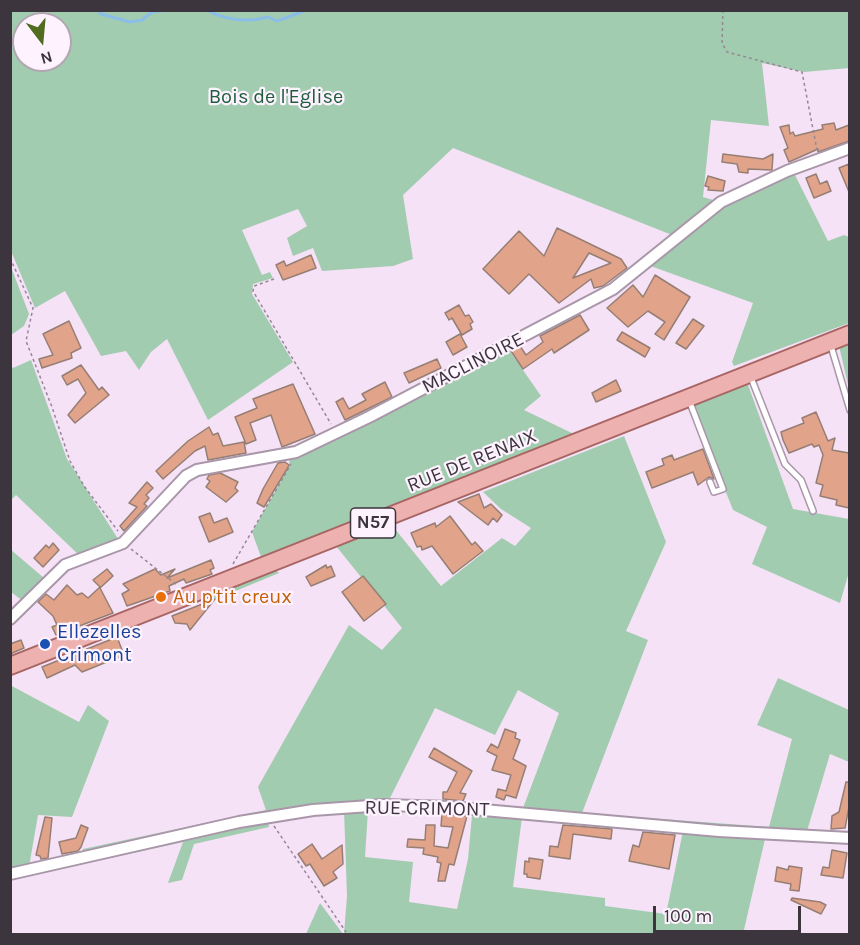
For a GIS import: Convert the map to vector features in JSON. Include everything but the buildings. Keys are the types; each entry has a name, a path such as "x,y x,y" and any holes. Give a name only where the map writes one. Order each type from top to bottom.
{"main road":[{"name":"RUE DE RENAIX","path":"10,666 849,334"}],"street":[{"name":"MACLINOIRE","path":"10,619 65,565 123,543 172,488 191,473 288,454 336,433 613,289 721,202 849,148"},
{"name":"RUE CRIMONT","path":"10,874 268,816 335,808 411,805 519,812 719,831 849,838"}],"lane":[{"path":"830,342 849,411"},
{"path":"749,374 785,465 801,480 813,511"},
{"path":"688,398 723,489 714,492 710,482"}],"path":[{"path":"723,10 722,43 727,52 802,72 819,159"},
{"path":"10,258 33,308 25,336 70,461 84,486 118,530 123,543 189,596"},
{"path":"274,279 254,286 253,291 336,433"},
{"path":"226,581 230,568 290,467 288,454"},
{"path":"268,816 346,932"}],"green space":[{"name":"Bois de l'Eglise","path":"10,11 849,11 849,68 804,72 762,63 769,126 711,120 703,197 720,202 677,237 453,148 403,195 413,259 393,266 322,271 313,248 293,256 287,238 307,226 298,209 242,230 262,275 270,272 273,278 253,284 252,294 293,362 208,420 167,339 151,352 139,370 126,351 101,356 65,291 35,308 11,251"},
{"path":"794,173 828,241 844,235 849,237 849,323 734,366 732,362 753,303 645,264 720,206"},
{"path":"11,267 29,314 24,326 11,335"},
{"path":"849,342 849,389 839,346"},
{"path":"507,347 541,396 524,410 576,435 264,559 261,557 252,532 289,467 290,456"},
{"path":"31,360 67,459 120,542 81,557 16,495 11,500 10,365 13,368"},
{"path":"747,382 793,509 849,519 849,572 840,603 752,564 767,527 733,510 691,404"},
{"path":"624,436 666,542 626,631 648,640 582,813 769,827 792,739 757,725 778,678 849,710 849,762 830,754 807,831 768,831 523,808 559,713 518,690 495,735 435,708 388,802 351,804 81,856 83,849 266,810 258,787 349,625 382,650 402,628 336,546 391,524 441,586 502,538 515,546 531,528 501,509 483,492"},
{"path":"10,549 44,578 24,602 11,592"},
{"path":"276,570 279,573 214,600 214,594"},
{"path":"10,685 79,722 88,705 109,721 72,817 38,815 29,867 10,871"},
{"path":"344,810 368,810 365,857 413,862 409,902 457,909 468,859 472,815 522,817 513,887 605,898 605,906 666,914 683,831 765,839 743,934 344,934 347,896"},
{"path":"268,820 269,827 194,844 182,880 168,883 183,842 11,880 10,878"},
{"path":"320,903 343,934 306,934"}],"waterway":[{"path":"97,10 101,14 130,22 142,20 152,12 169,10"},
{"path":"206,10 237,19 252,20 268,17 277,21 307,10"}],"place":[{"name":"Au p'tit creux","path":"161,597"},
{"name":"Ellezelles Crimont","path":"45,644"}]}
